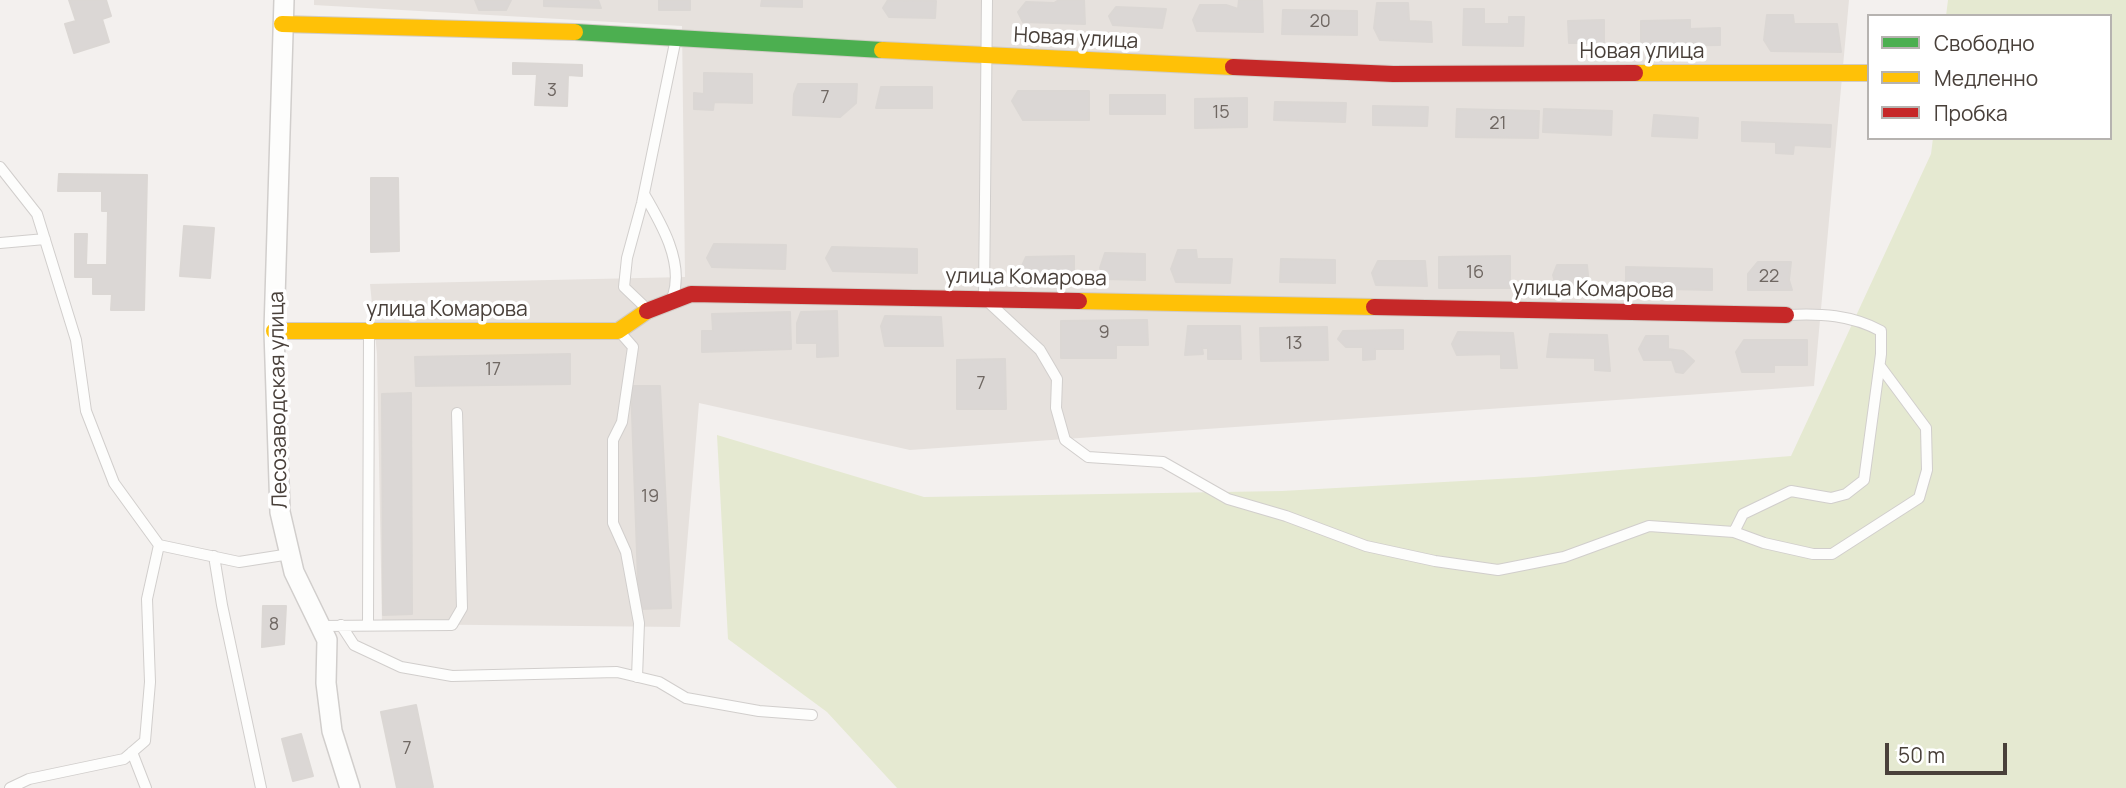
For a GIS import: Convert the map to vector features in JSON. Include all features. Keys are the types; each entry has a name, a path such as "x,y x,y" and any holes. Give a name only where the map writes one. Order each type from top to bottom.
{"street":[{"name":"Лесозаводская улица","path":"284,0 274,331 280,512 294,572 327,640 326,683 332,731 350,788"},
{"name":"Новая улица","path":"282,24 676,37 986,56 1393,74 1867,73"},
{"name":"улица Комарова","path":"274,331 618,331 649,310 691,294 1786,315"}],"lane":[{"path":"987,0 984,298 1040,350 1057,379 1056,408 1065,440 1088,457 1163,462 1228,499 1286,516 1366,546 1435,561 1498,570 1564,557 1649,526 1734,532 1764,543 1813,554 1832,554 1919,498 1927,470 1926,428 1880,366"},
{"path":"649,310 624,287 627,258 644,194 676,37"},
{"path":"0,167 37,214 76,340 86,411 114,483 159,545 239,562 290,554"},
{"path":"644,194 672,251 677,283 672,300"},
{"path":"0,243 45,239"},
{"path":"1734,532 1743,514 1780,495 1791,491 1831,498 1846,494 1864,480 1880,366 1881,331 1862,320 1815,313 1786,315"},
{"path":"369,331 369,624"},
{"path":"618,331 633,347 632,369 624,392 622,422 613,440 613,523 626,552 639,623 637,677"},
{"path":"320,626 452,625 462,608 457,413"},
{"path":"10,788 29,779 124,759 145,741 150,682 148,599 159,545"},
{"path":"214,556 261,788"},
{"path":"341,625 354,645 401,667 452,676 617,672 659,682 686,698 759,711 812,715"},
{"path":"131,752 146,788"}],"shaded area":[{"path":"314,0 1849,0 1814,386 910,450 699,403 680,627 382,624 377,354 370,284 685,277 682,26 314,5"}],"green space":[{"path":"1948,0 2126,0 2126,788 897,788 827,712 728,639 717,435 924,497 1282,491 1534,477 1791,456 1931,154 1933,140 2112,140 2112,14 1946,14"}],"building":[{"path":"69,0 106,0 111,16 102,19 109,42 74,53 65,24 76,21"},
{"path":"475,0 511,0 506,10 479,10"},
{"path":"544,0 598,0 601,8 544,6"},
{"path":"659,0 690,0 690,10 659,10"},
{"path":"762,0 802,0 802,7 761,6"},
{"path":"888,0 936,1 935,18 889,17 883,8"},
{"path":"1059,0 1084,0 1085,24 1023,22 1018,12 1026,2 1054,3"},
{"path":"1239,0 1262,0 1263,32 1197,31 1193,20 1200,5 1226,5 1238,9"},
{"path":"1377,3 1408,3 1409,21 1431,22 1432,42 1380,40 1374,28"},
{"path":"1116,7 1166,9 1162,28 1113,25 1109,16"},
{"path":"1464,9 1484,9 1484,24 1509,24 1509,17 1524,17 1523,46 1463,45"},
{"path":"1283,10 1357,11 1357,35 1282,34"},
{"path":"1767,15 1793,15 1794,24 1837,24 1841,52 1771,51 1764,40"},
{"path":"1604,20 1604,43 1569,43 1568,21"},
{"path":"1690,20 1690,29 1720,28 1720,45 1641,46 1641,21"},
{"path":"513,63 582,65 582,76 568,75 567,106 535,105 537,74 513,74"},
{"path":"704,73 752,74 752,103 714,102 713,110 694,109 694,93 704,94"},
{"path":"798,84 857,84 856,103 840,117 793,115 794,94"},
{"path":"881,87 932,87 932,108 876,108"},
{"path":"1018,91 1089,91 1089,120 1023,120 1012,101"},
{"path":"1110,95 1165,95 1165,114 1110,114"},
{"path":"1247,98 1247,127 1195,128 1195,99"},
{"path":"1275,102 1346,103 1345,122 1274,120"},
{"path":"1373,106 1428,107 1427,126 1373,125"},
{"path":"1457,109 1539,111 1538,138 1456,137"},
{"path":"1544,109 1612,111 1611,135 1543,132"},
{"path":"1654,115 1698,118 1697,138 1652,136"},
{"path":"1742,122 1831,125 1830,147 1794,145 1793,154 1776,153 1776,142 1742,141"},
{"path":"59,174 147,175 144,310 111,310 112,294 93,294 93,277 75,277 75,234 87,234 86,265 107,265 108,211 102,211 102,191 58,191"},
{"path":"371,178 398,178 399,251 371,252"},
{"path":"184,226 214,228 210,278 180,276"},
{"path":"714,244 786,245 785,269 712,267 707,258"},
{"path":"832,247 917,249 917,273 833,271 826,258"},
{"path":"1178,250 1196,250 1197,259 1232,259 1230,283 1176,282 1171,269"},
{"path":"1105,253 1145,254 1145,280 1104,279 1100,268"},
{"path":"1074,256 1074,276 1026,277 1022,266 1026,257"},
{"path":"1510,256 1510,288 1439,288 1439,257"},
{"path":"1281,259 1335,260 1335,283 1280,282"},
{"path":"1378,261 1425,261 1427,286 1376,285 1372,273"},
{"path":"1758,262 1791,262 1789,280 1792,290 1748,290 1748,274"},
{"path":"1557,265 1587,265 1589,285 1556,286 1553,275"},
{"path":"1626,267 1712,269 1712,290 1626,288"},
{"path":"837,311 838,356 817,357 817,343 797,343 797,323 801,312"},
{"path":"790,312 791,349 702,352 702,331 713,331 712,314"},
{"path":"885,316 941,317 943,346 885,346 881,326"},
{"path":"1147,320 1148,345 1116,345 1116,358 1061,358 1061,321"},
{"path":"1188,326 1240,326 1241,359 1208,359 1208,348 1202,348 1203,354 1185,355"},
{"path":"1327,327 1328,360 1261,361 1260,328"},
{"path":"1403,330 1403,349 1375,349 1375,359 1363,360 1363,347 1346,347 1338,339 1343,331"},
{"path":"1458,332 1513,333 1517,368 1501,368 1501,354 1457,355 1452,344"},
{"path":"1550,334 1607,335 1610,371 1595,370 1595,358 1547,357"},
{"path":"1646,336 1668,336 1668,349 1683,351 1694,361 1683,373 1676,372 1672,360 1644,360 1639,349"},
{"path":"1744,340 1807,340 1807,365 1774,365 1774,372 1742,372 1736,352"},
{"path":"570,354 570,384 416,386 415,357"},
{"path":"1005,359 1006,409 957,409 957,360"},
{"path":"631,386 660,386 671,608 639,609"},
{"path":"411,393 412,614 383,615 382,394"},
{"path":"263,606 286,606 284,644 262,647"},
{"path":"416,705 433,787 397,788 381,712"},
{"path":"301,734 313,776 293,781 282,739"}],"traffic: fast":[{"path":"575,32 882,50"}],"traffic: slow":[{"path":"282,24 575,32"},
{"path":"882,50 1233,67"},
{"path":"1635,73 1867,73"},
{"path":"1079,301 1374,307"},
{"path":"274,331 618,331 647,311"}],"traffic: jam":[{"path":"1233,67 1393,74 1635,73"},
{"path":"647,311 691,294 1079,301"},
{"path":"1374,307 1786,315"}]}
